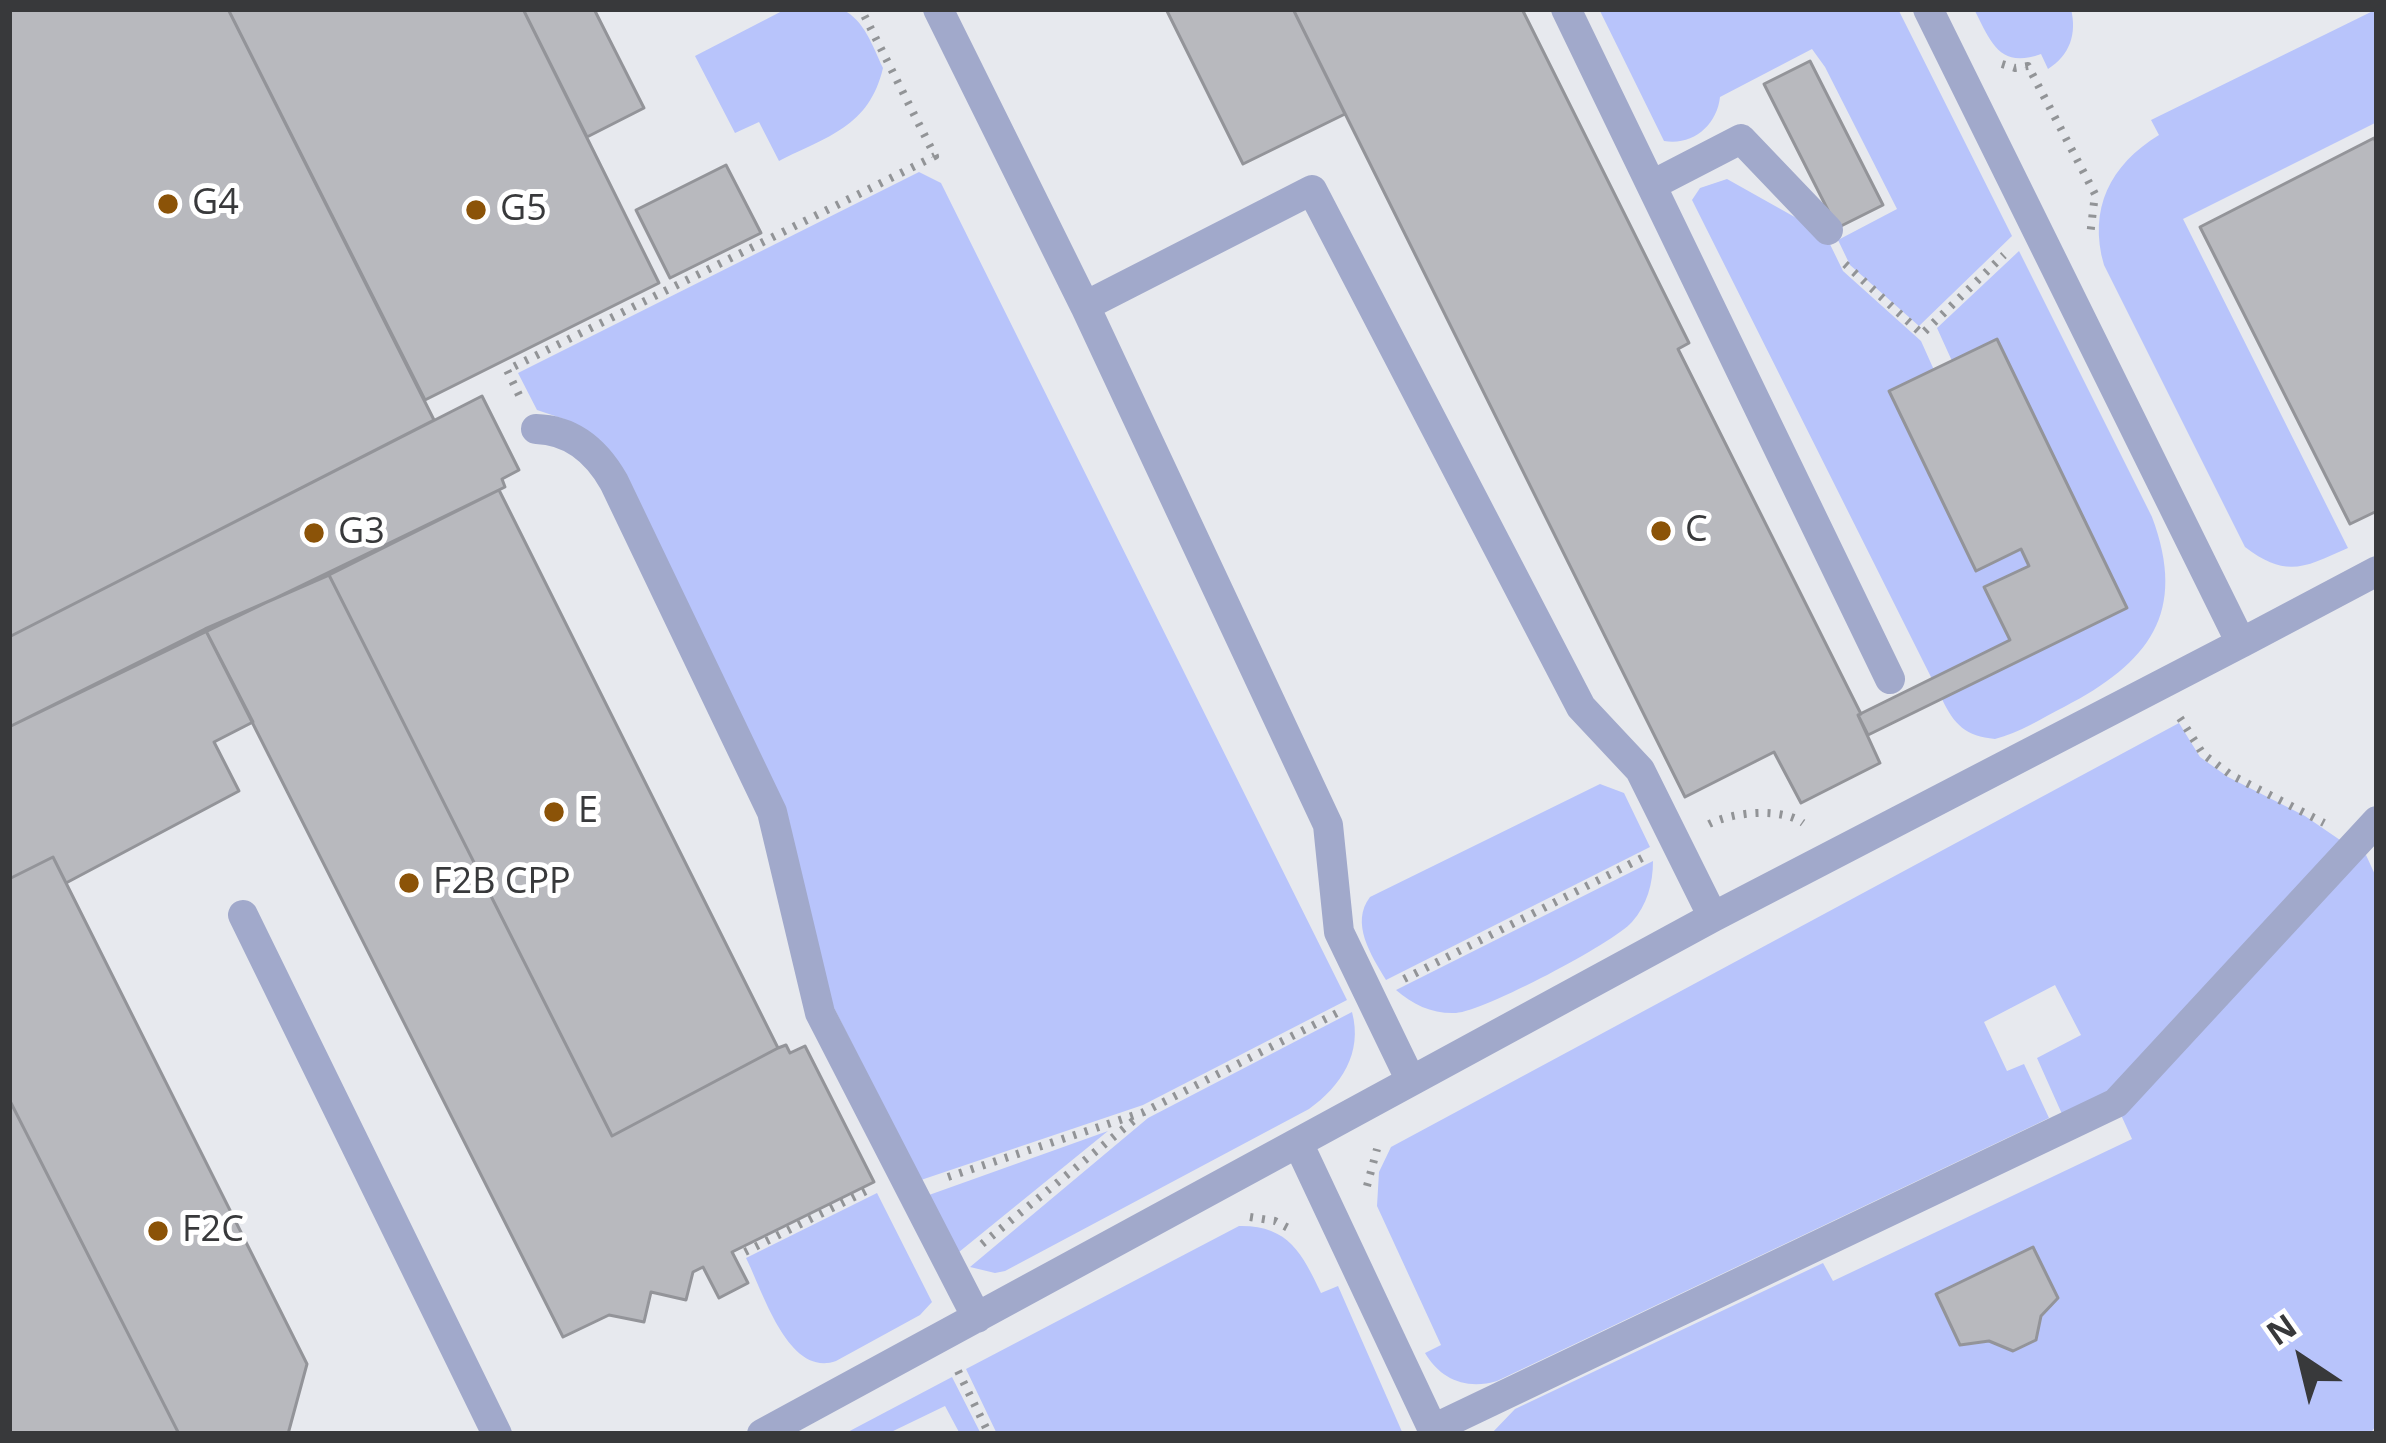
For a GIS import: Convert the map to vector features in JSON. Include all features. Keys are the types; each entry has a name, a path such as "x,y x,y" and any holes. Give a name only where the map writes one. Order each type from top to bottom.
{"lane":[{"path":"938,9 1084,306 1328,825 1339,932 1411,1082"},
{"path":"1566,9 1890,679"},
{"path":"1928,9 2241,643"},
{"path":"1652,185 1741,139 1828,230"},
{"path":"1084,306 1312,190 1581,706 1640,770 1713,917"},
{"path":"536,429 559,432 584,445 614,482 772,812 820,1013 977,1318"},
{"path":"762,1434 1713,917 2377,571"},
{"path":"1299,1144 1434,1432 2116,1103 2366,832"},
{"path":"243,914 497,1434"}],"path":[{"path":"536,429 507,370 935,156 861,9"},
{"path":"1828,230 1847,268 1922,334 2015,243 2092,206"},
{"path":"2178,713 2203,754 2230,775 2307,812 2366,832"},
{"path":"951,1269 1144,1112"},
{"path":"745,1252 883,1182"}],"shaded area":[{"path":"786,9 842,9 862,27 883,68 877,88 857,117 779,161 759,122 735,133 695,56"},
{"path":"1599,9 1898,9 2012,236 1919,326 1850,265 1838,240 1897,209 1812,49 1720,97 1709,125 1694,137 1664,141"},
{"path":"1974,9 2071,9 2070,43 2048,69 2041,54 2006,55 1992,42"},
{"path":"2377,9 2377,122 2183,219 2348,548 2308,564 2285,566 2245,547 2104,265 2101,207 2127,160 2159,135 2151,120"},
{"path":"919,172 941,183 1347,1000 1143,1105 921,1180 832,1004 789,821 564,419 537,410 518,373"},
{"path":"1727,179 1825,234 1843,271 1921,341 1934,370 1889,392 1976,570 2021,549 2029,566 1985,588 2010,640 1932,679 1692,200 1700,188"},
{"path":"2019,251 2152,517 2165,581 2153,632 2119,672 2064,707 1995,739 1962,728 1942,699 2126,608 1952,361 1937,328"},
{"path":"2179,723 2200,757 2340,840 2111,1090 2062,1114 2037,1058 2081,1035 2055,985 1984,1022 2007,1071 2024,1064 2049,1118 1497,1381 1465,1383 1431,1362 1425,1353 1441,1345 1377,1206 1379,1172 1391,1147"},
{"path":"1600,784 1624,793 1650,847 1386,980 1362,928 1370,897"},
{"path":"2366,855 2377,879 2377,1424 2370,1434 1491,1434 1515,1409 1823,1263 1833,1281 2132,1139 2121,1115 2358,857"},
{"path":"1653,861 1648,894 1632,922 1548,975 1456,1013 1424,1008 1396,990"},
{"path":"1352,1012 1354,1041 1347,1067 1309,1109 1005,1271 970,1267 1148,1118"},
{"path":"1108,1131 959,1252 929,1195"},
{"path":"877,1193 932,1302 920,1315 836,1361 819,1363 804,1357 779,1328 746,1258"},
{"path":"1239,1226 1270,1230 1291,1244 1321,1293 1338,1286 1403,1434 997,1434 966,1369"},
{"path":"952,1377 981,1434 960,1434 945,1406 887,1434 844,1434"}],"building":[{"name":"G4","path":"9,9 228,9 434,420 9,637"},
{"name":"G5","path":"228,9 523,9 659,283 425,400"},
{"path":"523,9 594,9 644,108 587,137"},
{"path":"1166,9 1293,9 1345,114 1243,164"},
{"name":"C","path":"1293,9 1522,9 1689,343 1678,349 1861,714 1880,763 1801,803 1774,752 1685,797"},
{"path":"1810,61 1883,205 1837,228 1764,84"},
{"path":"2374,138 2377,511 2350,524 2200,227"},
{"path":"726,165 761,233 670,278 636,210"},
{"path":"1997,339 2127,608 1868,735 1858,715 2010,640 1984,587 2029,566 2021,549 1976,571 1889,391"},
{"name":"G3","path":"482,396 519,470 502,479 505,487 9,727 9,637"},
{"name":"E","path":"499,490 778,1048 612,1136 329,575"},
{"name":"F2B CPP","path":"329,575 612,1136 778,1048 786,1045 790,1053 805,1046 874,1182 732,1252 748,1283 719,1298 703,1267 693,1272 686,1300 651,1292 644,1322 609,1315 563,1337 205,629"},
{"path":"205,629 253,722 214,742 239,791 66,883 53,857 9,879 9,727"},
{"name":"F2C","path":"53,857 307,1364 288,1434 179,1434 9,1099 9,879"},
{"path":"9,1099 179,1434 9,1434"},
{"path":"2033,1247 2058,1298 2041,1316 2036,1340 2013,1351 1989,1341 1960,1345 1936,1294"}],"place":[{"name":"G4","path":"168,204"},
{"name":"G5","path":"476,210"},
{"name":"C","path":"1661,531"},
{"name":"G3","path":"314,533"},
{"name":"E","path":"554,812"},
{"name":"F2B CPP","path":"409,883"},
{"name":"F2C","path":"158,1231"}]}
